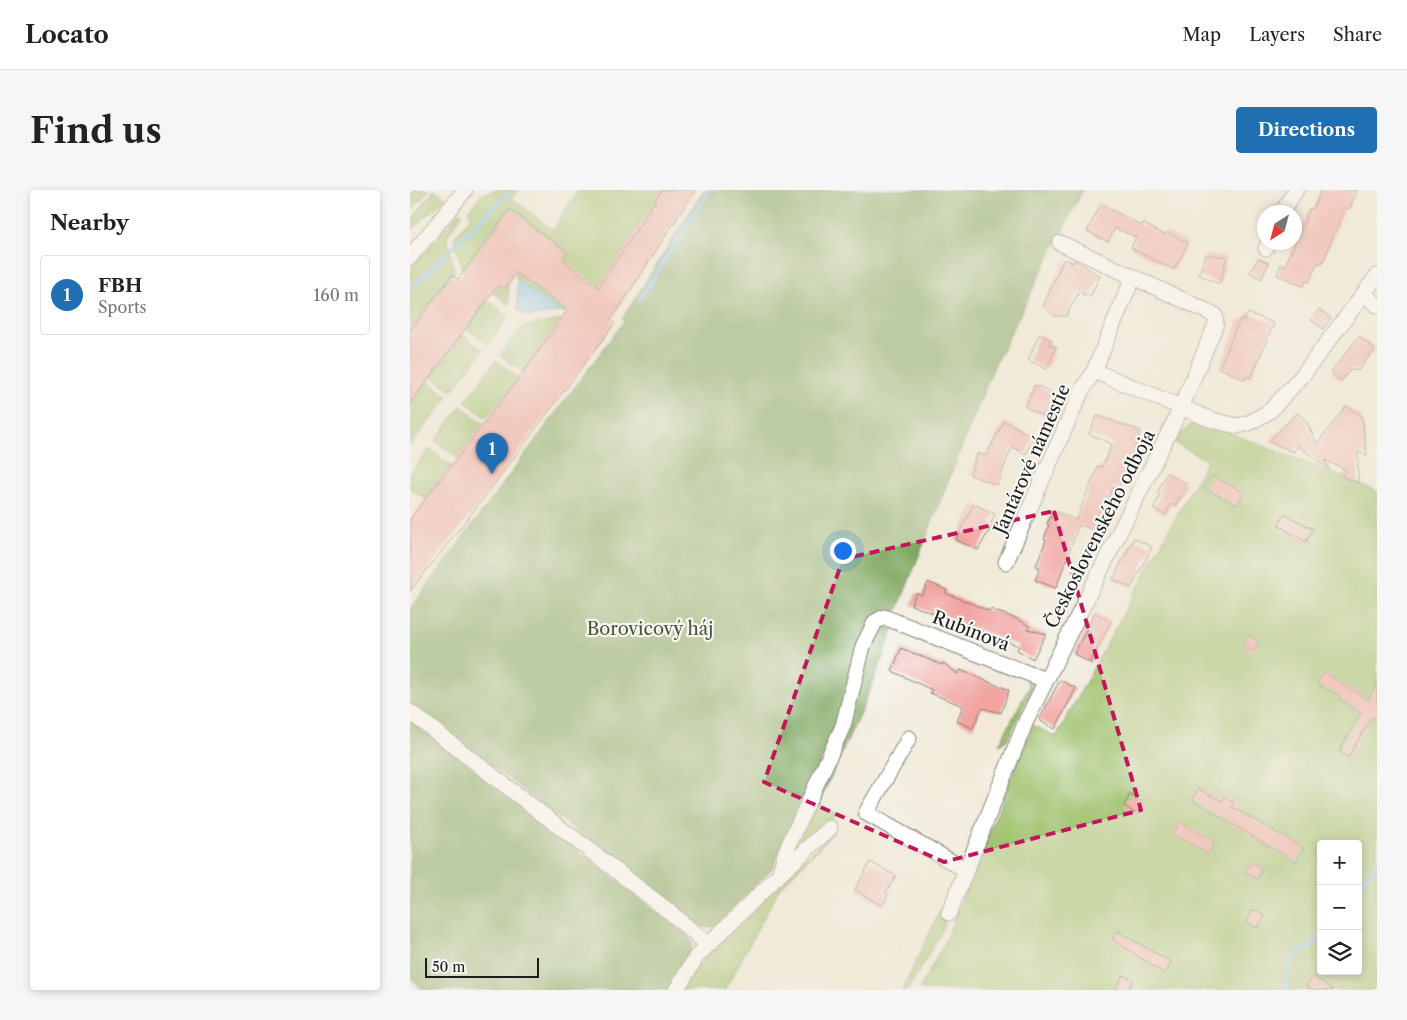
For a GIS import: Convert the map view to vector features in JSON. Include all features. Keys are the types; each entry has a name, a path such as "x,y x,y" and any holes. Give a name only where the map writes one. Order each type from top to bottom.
{"street":[{"path":"410,256 465,190"},
{"path":"1286,205 1296,190"},
{"path":"1060,243 1215,315 1216,324 1182,408"},
{"path":"1094,371 1182,408 1224,424 1237,426 1261,417 1275,406 1302,376 1377,276"},
{"name":"Jantárové námestie","path":"1006,562 1081,392 1094,371 1133,277"},
{"path":"1364,294 1377,304"},
{"name":"Československého odboja","path":"949,913 1045,680 1182,408"},
{"name":"Rubínová","path":"779,875 786,852 843,726 862,646 875,622 884,618 1045,680"},
{"path":"410,712 671,913 708,944"},
{"path":"909,738 866,813 966,870"},
{"path":"676,990 688,968 708,944 830,828"}],"highlighted area":[{"path":"1054,511 1141,810 944,862 764,782 843,559"}],"green space":[{"path":"410,190 429,190 410,212"},
{"path":"434,190 446,198 411,230 410,222"},
{"path":"495,190 519,190 511,198 553,230 578,190 662,190 598,289 563,260 568,252 510,209 470,263 504,289 508,284 509,305 462,268 454,238 471,216 469,210 481,195"},
{"name":"Borovicový háj","path":"704,190 1083,190 994,366 895,616 883,613 840,719 773,867 721,923 715,927 701,927 410,703 410,609 624,321 622,319"},
{"path":"460,211 462,215 447,236 454,271 410,330 410,270"},
{"path":"516,273 567,311 560,312 517,280"},
{"path":"488,300 508,317 488,344 467,329"},
{"path":"561,320 523,372 500,355 522,327"},
{"path":"462,335 483,350 452,391 432,376"},
{"path":"496,360 519,378 486,418 465,401"},
{"path":"427,381 448,397 410,446 410,404"},
{"path":"461,406 483,423 457,457 435,441"},
{"path":"1203,422 1377,491 1377,990 919,990 944,944 1033,725 1056,737 1207,460 1175,443 1180,435 1193,424"},
{"path":"429,449 451,465 425,499 410,488 410,474"},
{"path":"882,623 893,629 871,688 818,805 812,807 863,656"},
{"path":"1026,679 1031,684 1030,692 1008,739 999,745 1029,687"},
{"path":"410,719 687,935 692,943 691,950 668,990 423,990 410,977"},
{"path":"818,805 836,815 791,858 812,807"},
{"path":"835,831 779,889 725,990 681,990 696,969 733,927"},
{"path":"941,909 942,915 946,918 943,929 908,990 902,990"}],"water":[{"path":"517,280 560,312 528,317 518,310"}],"building":[{"path":"662,190 695,190 611,320 615,323 487,494 410,591 410,519 519,378 567,311 516,273 504,289 498,285 410,404 410,331 452,275 458,279 510,209 568,253 563,260 599,288"},
{"path":"1321,190 1357,190 1349,209 1345,208 1322,264 1318,262 1309,282 1306,281 1303,286 1277,275 1281,264 1285,266 1292,250 1302,250 1302,227 1310,208 1313,209"},
{"path":"1101,204 1142,226 1143,223 1165,235 1167,232 1188,243 1174,270 1131,248 1136,237 1115,228 1108,242 1087,231"},
{"path":"1206,254 1227,257 1220,284 1199,275"},
{"path":"1258,258 1269,263 1261,279 1250,273"},
{"path":"1064,259 1073,263 1074,260 1100,276 1090,297 1079,292 1066,316 1054,316 1043,306"},
{"path":"1319,309 1331,318 1323,329 1311,320"},
{"path":"1248,313 1274,323 1251,378 1247,376 1245,380 1219,368 1240,319 1244,320"},
{"path":"1039,334 1051,340 1049,344 1056,347 1047,369 1028,360"},
{"path":"1359,336 1375,349 1358,371 1351,369 1341,381 1331,372"},
{"path":"1035,385 1058,395 1047,418 1025,407"},
{"path":"1346,406 1362,416 1367,455 1358,452 1358,483 1342,477 1346,470 1325,460 1329,469 1298,446 1293,452 1269,441 1297,413 1306,421 1317,444"},
{"path":"1097,416 1141,431 1118,489 1113,487 1096,531 1079,525 1056,588 1035,580 1040,568 1036,566 1046,540 1044,539 1049,525 1047,524 1053,510 1076,520 1098,466 1102,467 1112,444 1089,434"},
{"path":"1004,421 1034,437 1026,454 1012,447 997,485 970,475 978,453 986,456"},
{"path":"1167,473 1187,484 1175,506 1171,504 1165,515 1153,509 1160,495 1157,493"},
{"path":"1211,475 1244,492 1237,505 1204,488"},
{"path":"974,504 995,514 991,523 993,524 978,550 956,540"},
{"path":"1284,514 1313,529 1306,542 1278,525"},
{"path":"1134,538 1152,547 1131,588 1113,579"},
{"path":"928,582 947,590 946,593 989,611 990,609 1017,619 1029,626 1028,629 1046,634 1033,659 1017,650 1019,646 974,628 972,633 960,629 962,624 911,605 916,593 922,595"},
{"path":"1095,613 1111,622 1090,663 1074,654"},
{"path":"1249,635 1259,641 1253,652 1243,646"},
{"path":"901,648 942,665 943,663 958,674 960,670 1009,690 1001,713 982,708 973,728 957,721 963,706 930,693 932,690 892,671"},
{"path":"1324,672 1368,700 1377,684 1377,720 1372,717 1348,757 1339,751 1361,713 1338,698 1340,696 1317,684"},
{"path":"1060,680 1076,688 1055,729 1039,720"},
{"path":"1198,789 1222,801 1224,797 1234,803 1232,807 1304,848 1296,862 1192,800"},
{"path":"1130,794 1145,803 1138,815 1124,806"},
{"path":"1179,822 1215,842 1208,854 1173,834"},
{"path":"870,862 896,876 886,893 888,895 882,906 855,890"},
{"path":"1251,862 1263,869 1257,879 1245,872"},
{"path":"1254,909 1265,916 1257,928 1246,922"},
{"path":"1117,931 1171,962 1165,974 1112,939"},
{"path":"1123,975 1133,980 1128,990 1115,990"},
{"path":"1313,976 1334,990 1313,990 1306,986"}],"waterway":[{"path":"640,299 709,190"},
{"path":"452,248 507,195"},
{"path":"410,289 445,255"},
{"path":"1360,885 1377,864"},
{"path":"1285,990 1288,968 1292,958 1317,942"}],"place":[{"name":"FBH","path":"492,474"}]}
